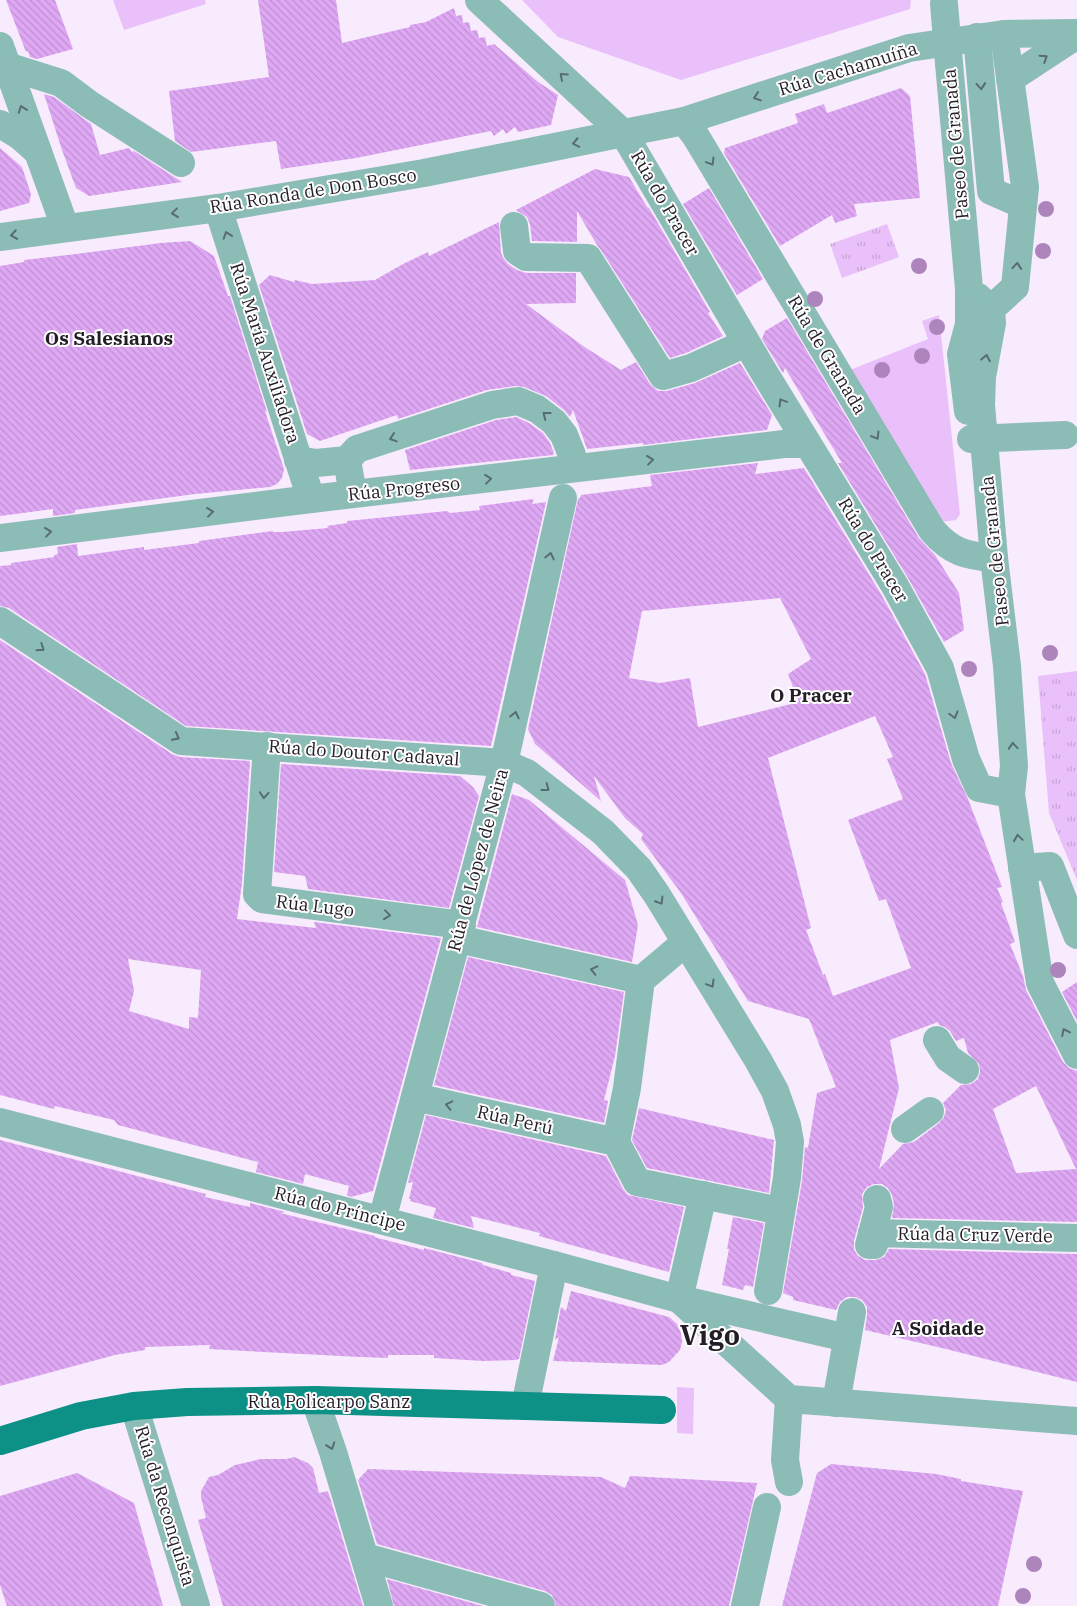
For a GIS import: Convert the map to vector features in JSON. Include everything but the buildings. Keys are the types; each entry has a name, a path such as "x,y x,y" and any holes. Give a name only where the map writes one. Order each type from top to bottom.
{"main road":[{"name":"Rúa Policarpo Sanz","path":"0,1441 81,1416 134,1406 186,1402 315,1400 662,1410"}],"street":[{"name":"Rúa do Pracer","path":"479,0 624,134 808,444 896,586 940,668 966,759 979,788 1011,794"},
{"name":"Paseo de Granada","path":"944,2 969,289 969,324 961,354 977,438"},
{"name":"Rúa Cachamuíña","path":"624,134 684,121 910,48 1004,34 1077,34"},
{"path":"991,309 1015,287 1025,187 1004,34"},
{"path":"1010,79 1077,34"},
{"path":"977,37 990,191 1023,205"},
{"path":"2,68 38,152 65,227"},
{"path":"2,68 61,83 89,104 180,163"},
{"name":"Rúa de Granada","path":"684,121 695,136 932,530 952,548 970,556 989,558"},
{"path":"0,124 20,136 38,152"},
{"name":"Rúa Ronda de Don Bosco","path":"0,237 218,208 424,173 624,134"},
{"name":"Rúa María Auxiliadora","path":"218,208 311,499"},
{"path":"514,226 517,251 526,257 588,258 664,376 691,368 735,348"},
{"path":"969,289 991,309 992,323 982,377 977,438 989,558"},
{"path":"298,460 316,463 347,460 357,449 492,405 518,401 537,409 554,422 564,435 572,455"},
{"path":"977,438 1065,435"},
{"name":"Rúa Progreso","path":"0,538 353,494 784,444 808,444"},
{"path":"347,460 353,494"},
{"name":"Rúa de López de Neira","path":"382,1220 504,763 563,498"},
{"name":"Paseo de Granada","path":"989,558 988,613 995,620 1002,622 1014,766 1011,794"},
{"name":"Rúa do Doutor Cadaval","path":"0,621 181,741 504,763 526,773 603,832 639,869 686,942 758,1060 774,1091 787,1124 790,1142 768,1291"},
{"name":"Rúa Lugo","path":"267,746 257,894 262,899 460,932 642,980"},
{"path":"1011,794 1022,868 1037,1003 1077,1055"},
{"path":"1022,868 1050,866 1077,935"},
{"path":"686,942 642,980 627,1088 616,1142 638,1182 781,1211"},
{"path":"937,1040 948,1058 965,1070"},
{"name":"Rúa Perú","path":"414,1098 616,1142"},
{"name":"Rúa do Príncipe","path":"0,1122 679,1298 851,1323 836,1403"},
{"path":"703,1195 679,1298 789,1399 1077,1421"},
{"name":"Rúa da Cruz Verde","path":"880,1202 872,1241 1077,1238"},
{"path":"525,1406 554,1265"},
{"path":"745,1606 778,1483 789,1399"},
{"path":"315,1400 333,1452 379,1606"},
{"name":"Rúa da Reconquista","path":"134,1406 196,1606"},
{"path":"365,1557 541,1606"}],"green space":[{"path":"113,0 205,0 206,4 124,30"},
{"path":"522,0 911,0 910,9 681,80 558,37"},
{"path":"887,224 899,257 842,278 830,244"},
{"path":"939,315 960,514 956,520 941,522 850,370 928,339 922,321"},
{"path":"1077,671 1077,880 1049,813 1038,676"},
{"path":"677,1387 694,1388 693,1434 677,1433"}],"district":[{"name":"Os Salesianos","path":"109,338"},
{"name":"O Pracer","path":"811,695"},
{"name":"A Soidade","path":"938,1328"},
{"name":"Vigo","path":"710,1335"}]}
